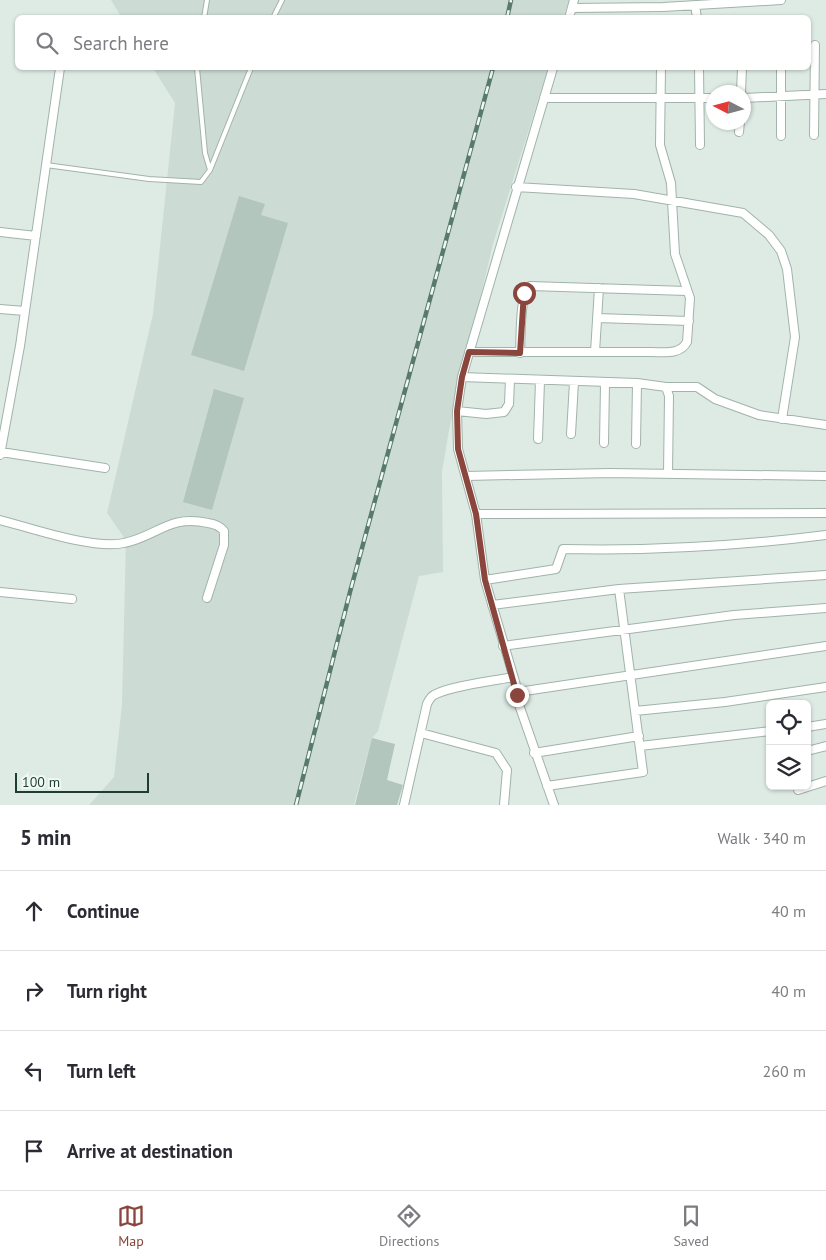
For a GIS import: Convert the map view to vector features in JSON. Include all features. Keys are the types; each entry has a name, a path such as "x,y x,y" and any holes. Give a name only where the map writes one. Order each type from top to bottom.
{"street":[{"path":"573,4 663,7 781,0"},
{"path":"695,5 697,15"},
{"path":"663,7 663,15"},
{"path":"814,135 815,45"},
{"path":"60,70 25,311 0,453 105,468"},
{"path":"552,70 516,187 462,377 457,411 458,449 476,514 485,580 518,692 517,699 534,753 554,805"},
{"path":"469,352 676,352 684,347 687,342 691,304 675,254 671,183 660,145 661,70"},
{"path":"699,70 700,145"},
{"path":"741,85 742,70"},
{"path":"781,70 781,136"},
{"path":"751,98 826,94"},
{"path":"544,98 706,98"},
{"path":"516,187 634,194 743,213 769,235 781,251 787,269 795,337 782,419"},
{"path":"0,232 36,236"},
{"path":"520,353 523,299 526,289 535,285 687,291"},
{"path":"595,352 599,288"},
{"path":"0,309 25,311"},
{"path":"597,318 689,321"},
{"path":"462,377 697,387 715,399 759,415 826,425"},
{"path":"457,411 486,414 504,412 508,404 510,379"},
{"path":"538,439 540,380"},
{"path":"571,434 574,382"},
{"path":"636,444 637,383"},
{"path":"604,384 604,443"},
{"path":"666,387 669,396 668,474"},
{"path":"466,476 668,474 826,476"},
{"path":"476,514 826,513"},
{"path":"0,520 90,542 123,544 142,538 175,521 197,520 218,526 224,531 224,545 207,598"},
{"path":"485,580 556,570 563,549 622,551 736,545 826,535"},
{"path":"492,605 618,589 826,576"},
{"path":"547,786 643,772 618,589"},
{"path":"0,592 72,599"},
{"path":"503,646 734,614 826,608"},
{"path":"518,692 630,677 826,646"},
{"path":"404,805 427,704 435,694 513,677"},
{"path":"635,711 726,702 826,687"},
{"path":"811,726 826,724"},
{"path":"640,746 766,731"},
{"path":"421,733 496,753 508,770 504,805"},
{"path":"534,753 639,736"},
{"path":"811,750 826,746"},
{"path":"811,786 826,781"}],"lane":[{"path":"204,15 207,0"},
{"path":"274,15 282,0"},
{"path":"197,70 205,153 210,170"},
{"path":"46,165 201,182 210,170 250,70"}],"shaded area":[{"path":"111,0 569,0 564,15 120,15"},
{"path":"154,70 547,70 493,244 449,430 442,472 443,572 419,576 378,731 372,738 354,805 89,805 114,777 122,704 126,540 107,513 153,314 175,103"}],"building":[{"path":"239,196 265,204 261,215 288,223 244,371 191,355"},
{"path":"214,389 244,398 212,510 183,502"},
{"path":"372,738 395,744 387,780 403,785 397,805 355,805"}],"railway":[{"path":"508,15 511,0"},
{"path":"296,805 350,592 492,70"}],"route":[{"path":"517,695 518,692 485,580 476,514 458,449 457,411 462,377 469,352 520,353 524,293"}]}
